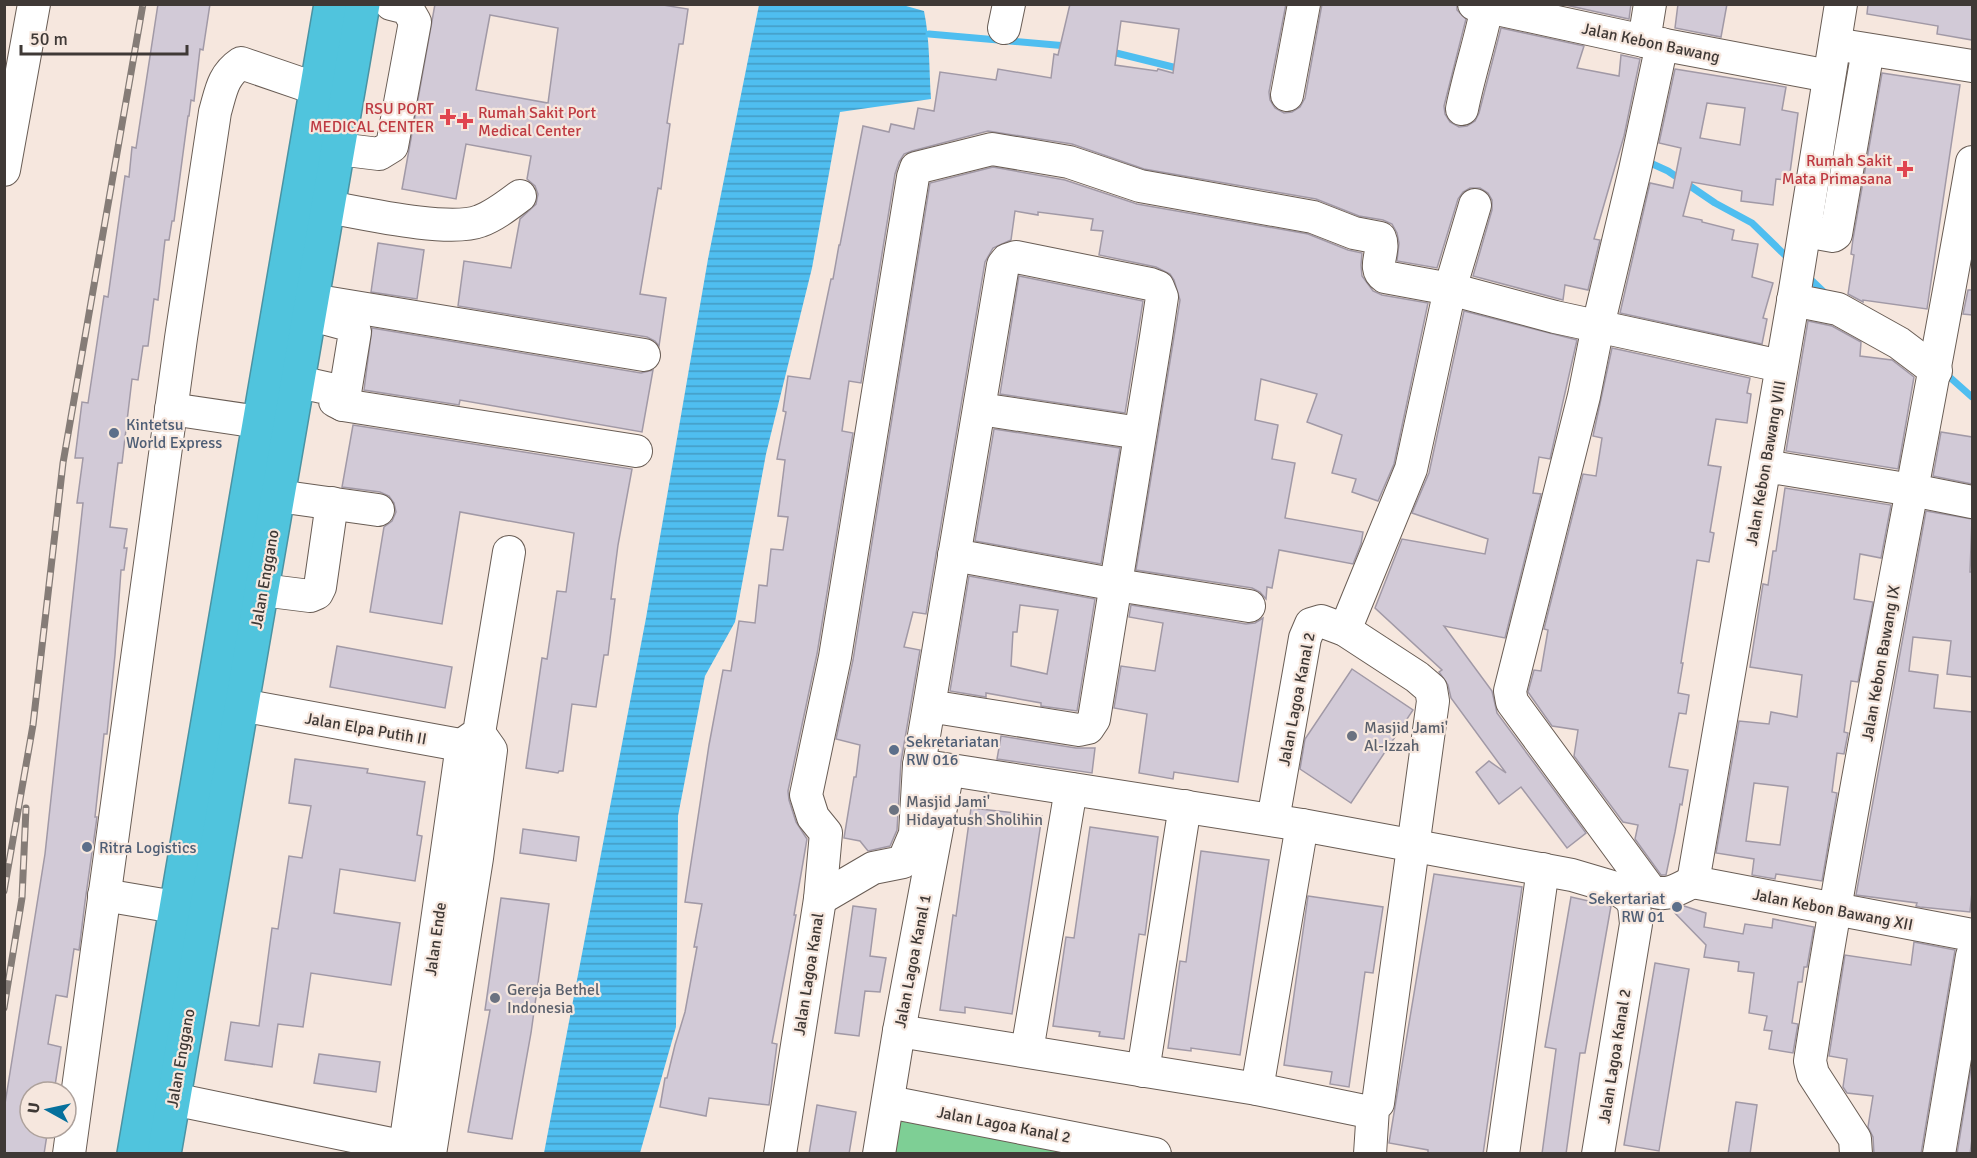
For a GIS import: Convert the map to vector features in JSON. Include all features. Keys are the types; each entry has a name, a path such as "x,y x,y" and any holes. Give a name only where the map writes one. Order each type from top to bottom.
{"highway":[{"name":"Jalan Enggano","path":"134,1154 331,4"},
{"name":"Jalan Enggano","path":"164,1154 363,4"}],"street":[{"path":"4,170 34,4"},
{"path":"338,149 379,154 392,146 415,22 407,8 391,4"},
{"path":"1287,95 1304,4"},
{"path":"1650,4 1653,42 1637,158 1584,396 1510,691 1512,702 1650,890 1659,895 1667,894 1693,882"},
{"name":"Jalan Kebon Bawang VIII","path":"1693,882 1794,295 1841,4"},
{"path":"1462,109 1471,67 1479,49 1487,6"},
{"name":"Jalan Kebon Bawang","path":"1487,6 1653,42 1829,76"},
{"path":"1835,45 1972,66"},
{"path":"1803,238 1836,234 1868,50"},
{"path":"69,1154 171,409 215,112 229,71 241,63 318,89"},
{"path":"820,899 826,833 813,817 806,795 835,657 916,168 992,149 1069,162 1140,186 1313,218 1380,238 1382,243 1378,268 1384,277 1450,289 1555,317 1781,366"},
{"name":"Jalan Kebon Bawang IX","path":"1856,1154 1855,1139 1813,1074 1810,1061 1834,909 1937,363 1972,162"},
{"path":"327,207 447,225 468,224 480,221 520,196"},
{"path":"1345,630 1411,469 1450,289 1475,206"},
{"name":"Jalan Lagoa Kanal","path":"780,1154 820,899 873,868 903,862 915,834 934,767 929,706 1003,265 1007,260 1016,257 1158,287 1162,297 1140,433"},
{"path":"1794,295 1838,309 1937,363"},
{"path":"311,307 644,355"},
{"path":"311,307 353,326 355,332 343,405"},
{"path":"299,382 335,390 335,401 343,405 636,451"},
{"path":"171,409 259,422"},
{"path":"929,706 1079,730 1088,728 1094,719 1140,433 980,409"},
{"path":"1765,466 1972,502"},
{"path":"278,496 378,510"},
{"path":"262,590 310,596 317,593 320,587 332,503"},
{"name":"Jalan Ende","path":"417,1152 477,743 509,552"},
{"path":"954,555 1249,606"},
{"name":"Jalan Lagoa Kanal 2","path":"1287,822 1305,638 1311,624 1321,621 1345,630 1417,677 1431,689 1433,701 1413,846"},
{"name":"Jalan Elpa Putih II","path":"241,705 477,743"},
{"name":"Jalan Lagoa Kanal 2","path":"934,767 1287,822 1572,874 1616,888 1629,897 1634,905 1636,924 1598,1154"},
{"name":"Jalan Lagoa Kanal 1","path":"879,1154 889,1102 934,767"},
{"path":"1027,1050 1071,789"},
{"path":"1143,1071 1185,806"},
{"path":"1257,1089 1287,822"},
{"path":"899,1031 1257,1089 1364,1111 1373,1108 1378,1103 1413,846"},
{"path":"1503,1154 1543,869"},
{"name":"Jalan Kebon Bawang XII","path":"1693,882 1972,935"},
{"path":"104,895 175,907"},
{"path":"1939,1154 1972,956"},
{"path":"173,1099 417,1152"},
{"name":"Jalan Lagoa Kanal 2","path":"889,1102 1155,1154"},
{"path":"1370,1154 1373,1108"}],"green space":[{"path":"899,1121 1079,1153 895,1154"}],"water":[{"path":"899,4 924,11 931,99 840,112 812,268 766,454 735,622 705,676 678,816 676,1027 640,1153 544,1153 646,618 708,259 759,5"}],"building":[{"path":"158,4 210,4 203,50 200,49 194,101 191,100 188,116 174,221 172,221 169,240 165,240 158,300 154,299 148,346 143,346 138,380 132,379 122,463 118,463 110,527 127,529 124,548 127,548 124,570 121,570 107,734 104,734 95,817 97,817 79,950 74,949 67,997 56,995 48,1044 61,1047 56,1080 18,1080 18,1140 46,1140 44,1154 4,1154 4,1110 45,854 83,503 77,503 83,458 75,458 82,402 88,403 104,296 108,297 125,176 129,177 132,147 136,148"},
{"path":"435,4 657,4 688,9 683,44 679,44 667,123 670,124 661,189 658,188 640,294 666,298 659,346 647,337 458,306 464,261 511,268 520,219 536,204 538,194 535,186 527,179 531,156 466,144 456,199 402,189","holes":["490,15 558,28 548,103 476,90"]},
{"path":"1070,4 1286,4 1269,92 1270,100 1275,108 1284,113 1292,112 1300,107 1305,98 1322,4 1457,4 1457,10 1466,19 1444,106 1445,114 1450,122 1459,127 1467,126 1475,121 1479,113 1501,28 1584,46 1577,68 1619,76 1621,55 1640,59 1624,136 1594,239 1600,240 1588,290 1565,285 1563,300 1473,276 1492,210 1492,200 1488,193 1480,188 1470,188 1458,199 1437,268 1397,261 1399,243 1397,233 1392,224 1383,220 1359,216 1316,199 1144,169 1072,144 988,131 904,154 895,174 861,383 849,381 842,431 853,433 817,654 788,791 796,822 807,839 794,915 796,915 772,1043 777,1044 769,1105 709,1098 706,1116 660,1107 665,1078 667,1078 685,1012 697,947 694,947 702,904 685,902 723,670 731,671 739,621 755,623 759,585 767,586 771,549 783,550 788,517 778,516 785,460 777,459 786,412 783,411 788,376 810,379 831,279 833,279 863,126 889,132 891,124 914,129 918,108 934,111 940,72 996,80 998,69 1051,78 1054,54 1058,55","holes":["1121,21 1179,29 1173,73 1158,69 1157,71 1115,65"]},
{"path":"1561,4 1631,4 1629,19"},
{"path":"1678,4 1727,4 1721,37 1675,28"},
{"path":"1868,4 1972,4 1972,40 1937,34 1938,26 1867,14"},
{"path":"1675,69 1786,87 1782,110 1798,113 1789,180 1776,179 1773,205 1741,201 1742,191 1692,182 1683,216 1734,230 1732,240 1758,244 1752,277 1773,283 1763,318 1767,319 1762,344 1620,313 1650,183 1673,188 1681,148 1659,143","holes":["1707,103 1745,108 1740,145 1700,138"]},
{"name":"Rumah Sakit Mata Primasana","path":"1882,73 1960,85 1927,309 1863,300 1863,302 1848,294 1854,255 1851,254 1853,239"},
{"path":"993,167 1065,180 1137,204 1308,234 1348,250 1362,253 1362,276 1373,291 1382,295 1428,303 1394,464 1378,501 1352,492 1356,479 1332,473 1342,435 1307,422 1317,394 1261,379 1255,420 1278,425 1272,459 1295,463 1285,518 1363,532 1353,564 1279,550 1272,588 1267,587 1266,599 1252,588 1136,570 1180,300 1174,280 1170,274 1156,267 1099,255 1103,231 1091,230 1093,219 1015,211 1011,240 993,248 985,262 926,614 913,612 904,647 920,650 901,762 897,830 890,846 868,851 860,841 844,838 860,745 836,739 853,660 930,183"},
{"path":"378,243 424,250 417,299 371,292"},
{"path":"1019,276 1143,301 1125,413 1000,394"},
{"path":"1968,290 1972,290 1972,315 1963,314"},
{"path":"1464,311 1577,340 1550,459 1539,457 1533,493 1541,494 1505,638 1444,626 1492,691 1497,713 1586,833 1567,848 1521,787 1499,804 1476,772 1489,761 1506,773 1451,698 1448,685 1439,672 1442,670 1375,608 1402,539 1485,554 1488,539 1412,513 1429,473"},
{"path":"1808,321 1832,326 1861,342 1860,356 1892,360 1914,377 1898,469 1786,451"},
{"path":"372,328 641,373 653,370 642,432 460,400 459,405 364,390"},
{"path":"1612,348 1750,378 1747,393 1751,394 1747,423 1716,419 1708,465 1721,467 1710,532 1714,533 1709,562 1697,560 1681,663 1683,663 1678,693 1689,695 1686,714 1679,713 1669,767 1688,770 1666,875 1661,875 1635,839 1638,825 1623,822 1574,756 1578,730 1552,726 1528,692 1534,670 1541,671 1548,630 1544,629 1583,474 1596,476 1602,438 1593,436"},
{"path":"353,425 632,469 611,599 615,599 608,655 604,655 596,707 572,704 563,771 558,773 526,768 542,658 547,659 557,591 566,592 574,533 460,512 442,624 370,612 384,527 392,521 396,512 389,496 380,492 342,487"},
{"path":"994,429 1120,448 1101,564 975,541"},
{"path":"1941,432 1972,437 1972,484 1933,476"},
{"path":"1785,488 1891,505 1881,558 1860,554 1854,599 1873,602 1858,682 1851,681 1844,732 1848,733 1844,754 1837,753 1832,792 1837,793 1822,881 1776,874 1775,879 1752,875 1754,859 1716,853 1739,721 1769,724 1771,712 1797,717 1802,675 1750,667 1763,584 1768,585 1773,551 1776,551","holes":["1754,783 1788,787 1780,845 1746,841"]},
{"path":"1926,511 1972,519 1970,572 1972,572 1972,677 1947,674 1951,641 1913,637 1909,671 1938,675 1934,708 1972,712 1970,912 1920,907 1916,906 1917,903 1856,895"},
{"path":"969,576 1095,599 1077,711 1041,706 1041,703 986,693 986,697 950,691","holes":["1020,605 1058,610 1047,674 1011,666 1013,632 1017,632"]},
{"path":"1131,605 1246,624 1255,623 1263,618 1238,782 1174,772 1173,779 1139,773 1147,714 1114,708 1121,666 1155,671 1163,623 1129,617"},
{"path":"337,646 452,667 445,708 330,687"},
{"name":"Masjid Jami' Al-Izzah","path":"1352,669 1413,710 1351,803 1300,769 1305,739"},
{"path":"1001,736 1076,748 1095,748 1092,773 997,759"},
{"path":"295,759 368,769 367,773 425,782 417,835 422,836 415,881 340,869 334,913 400,923 391,985 311,973 303,1027 278,1024 272,1067 225,1060 231,1022 259,1026 272,928 278,929 289,856 302,858 311,806 289,803"},
{"path":"971,808 1042,816 1012,1014 965,1007 965,1013 940,1010"},
{"path":"1090,827 1158,837 1145,935 1139,934 1124,1039 1099,1036 1100,1032 1053,1026 1066,937 1074,938"},
{"path":"523,829 579,837 576,861 520,853"},
{"path":"1201,851 1269,860 1240,1055 1191,1048 1191,1051 1168,1048 1180,961 1186,962"},
{"path":"1434,874 1522,887 1483,1154 1428,1154 1428,1150 1389,1143"},
{"path":"1308,896 1383,907 1373,973 1365,972 1349,1087 1330,1084 1332,1072 1284,1065"},
{"path":"1571,897 1611,906 1585,1053 1580,1053 1566,1154 1542,1154 1556,1049 1545,1047"},
{"path":"501,898 549,904 531,1033 512,1139 468,1132 490,1010 485,1010"},
{"path":"853,906 876,909 870,956 886,958 880,992 865,991 859,1036 835,1033"},
{"path":"1684,906 1706,913 1704,927 1743,934 1745,924 1772,928 1773,919 1814,927 1807,967 1804,967 1802,982 1798,982 1792,1023 1798,1024 1793,1053 1769,1049 1772,1031 1764,1030 1767,1016 1749,1013 1754,973 1738,971 1739,962 1704,957 1706,945 1672,910"},
{"path":"1914,942 1955,950 1921,1154 1874,1154 1873,1137 1868,1127 1873,1096 1847,1093 1843,1087 1847,1059 1829,1056 1845,955 1911,965"},
{"path":"1655,963 1689,969 1659,1151 1624,1145"},
{"path":"319,1054 380,1062 376,1092 314,1083"},
{"path":"1972,1062 1970,1154 1957,1154"},
{"path":"1736,1102 1757,1105 1750,1154 1728,1154"},
{"path":"817,1105 856,1112 849,1154 809,1154"}],"waterway":[{"path":"929,34 1067,46"},
{"path":"1108,51 1181,69"},
{"path":"1646,161 1668,171 1715,203 1752,223 1789,259"},
{"path":"1806,275 1826,294"},
{"path":"1945,373 1972,397"}],"railway":[{"path":"4,891 33,725 63,463 143,4"},
{"path":"4,1008 22,898 26,808"}],"place":[{"name":"RSU PORT MEDICAL CENTER","path":"448,117"},
{"name":"Rumah Sakit Port Medical Center","path":"465,121"},
{"name":"Rumah Sakit Mata Primasana","path":"1905,169"},
{"name":"Kintetsu World Express","path":"114,433"},
{"name":"Masjid Jami' Al-Izzah","path":"1352,736"},
{"name":"Sekretariatan RW 016","path":"894,750"},
{"name":"Masjid Jami' Hidayatush Sholihin","path":"894,810"},
{"name":"Ritra Logistics","path":"87,847"},
{"name":"Sekertariat RW 01","path":"1677,907"},
{"name":"Gereja Bethel Indonesia","path":"495,998"}]}
